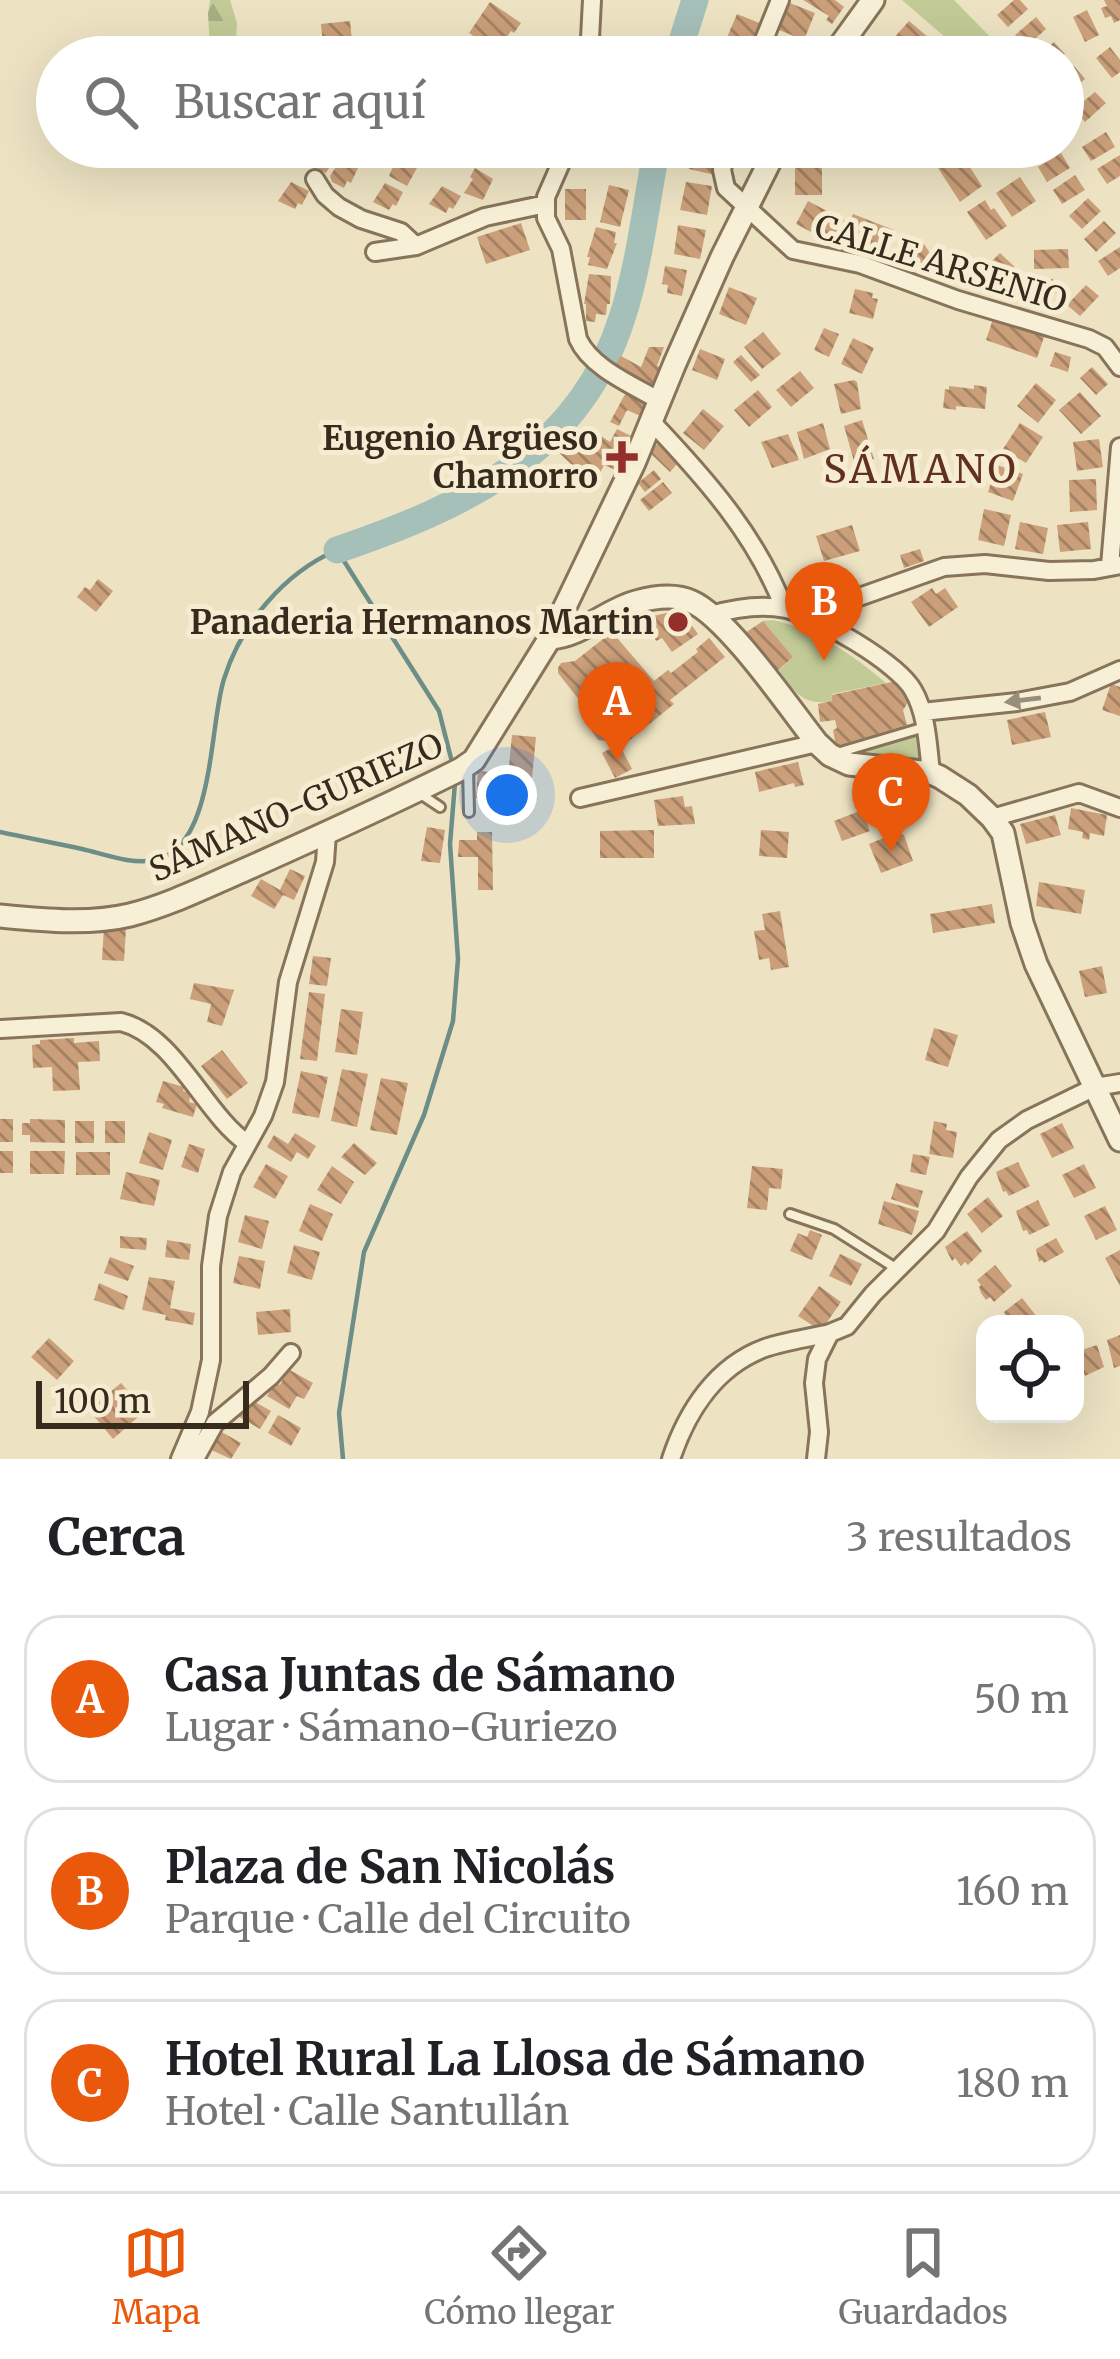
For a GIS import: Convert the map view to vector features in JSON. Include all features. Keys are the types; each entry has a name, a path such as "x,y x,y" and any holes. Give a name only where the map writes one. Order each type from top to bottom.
{"street":[{"path":"590,36 592,0"},
{"path":"765,36 780,0"},
{"path":"845,36 864,4"},
{"path":"558,168 550,183 546,218 561,249 584,351 629,382 656,411 772,576 784,608"},
{"path":"722,168 726,188 746,209"},
{"name":"SÁMANO-GURIEZO","path":"0,916 40,920 126,916 194,893 459,771 483,748 550,638 766,168"},
{"path":"315,179 340,207 401,232 416,246"},
{"path":"375,252 416,246 485,217 546,204"},
{"name":"CALLE ARSENIO","path":"746,209 793,250 860,264 958,300 1089,338 1105,346 1120,367"},
{"path":"812,618 944,567 985,564 1049,572 1115,566 1120,448"},
{"path":"550,638 573,633 618,608 651,598 687,599 711,615 752,660 823,749 849,764 931,773 968,794 1003,833 1036,964 1120,1140"},
{"path":"711,615 784,608 812,618 882,660 911,685 924,719 931,773"},
{"path":"924,719 1070,692 1120,670"},
{"path":"580,798 823,749"},
{"path":"992,818 1079,793 1120,808"},
{"path":"180,1459 200,1412 211,1360 211,1265 218,1216 232,1172 263,1116 275,1082 288,982 326,862 327,833"},
{"path":"1,1029 136,1025 179,1064 233,1134 247,1143"},
{"path":"671,1459 693,1408 740,1359 847,1326 937,1231 999,1140 1027,1120 1095,1087 1120,1083"},
{"path":"816,1459 819,1432 814,1383 830,1333"},
{"path":"195,1459 215,1423 271,1376 291,1352"}],"lane":[{"path":"823,749 924,719"},
{"path":"459,771 469,812"},
{"path":"420,789 440,807"},
{"path":"790,1214 834,1229 898,1269"}],"green space":[{"path":"210,0 230,0 236,36 209,36"},
{"path":"902,0 954,0 989,36 944,36"},
{"path":"773,620 834,645 886,683 832,694 832,701 806,699 779,670 793,657 763,621"},
{"path":"913,735 919,761 851,755 854,750"}],"building":[{"path":"803,0 835,0 844,7 832,24 826,20 829,16"},
{"path":"1014,0 1028,9 1008,27 997,15"},
{"path":"1104,0 1120,0 1120,20 1114,23 1111,16 1105,18"},
{"path":"490,2 521,23 508,36 469,33"},
{"path":"790,3 815,13 806,36 779,30"},
{"path":"1087,10 1099,35 1085,42 1073,17"},
{"path":"737,14 762,24 757,36 728,36"},
{"path":"1036,17 1046,29 1038,36 1015,35"},
{"path":"350,21 352,36 322,36 321,24"},
{"path":"909,21 927,36 896,36"},
{"path":"1110,47 1120,60 1120,72 1112,78 1096,58"},
{"path":"1095,92 1106,103 1085,122 1084,101"},
{"path":"1106,132 1115,147 1091,161 1084,146"},
{"path":"1120,155 1120,176 1107,184 1097,169"},
{"path":"335,168 358,168 344,188 330,176"},
{"path":"392,168 417,168 407,186 389,176"},
{"path":"475,168 493,179 483,200 464,193"},
{"path":"689,168 716,168 715,175"},
{"path":"795,168 822,168 822,195 795,195"},
{"path":"938,168 970,168 982,186 960,202"},
{"path":"1039,168 1070,168 1047,182"},
{"path":"1075,175 1085,190 1062,204 1053,190"},
{"path":"1020,177 1036,201 1012,217 996,193"},
{"path":"291,182 309,191 295,209 278,201"},
{"path":"686,182 712,186 707,215 680,210"},
{"path":"385,183 403,192 389,210 373,202"},
{"path":"609,185 629,190 620,227 600,222"},
{"path":"442,186 461,196 446,213 429,204"},
{"path":"565,189 586,189 586,220 565,220"},
{"path":"1088,198 1101,211 1082,229 1069,216"},
{"path":"985,200 1007,226 986,240 967,212"},
{"path":"808,201 846,221 834,244 796,224"},
{"path":"853,214 894,230 884,255 843,238"},
{"path":"1104,221 1116,233 1096,252 1084,239"},
{"path":"521,223 530,250 486,264 477,237"},
{"path":"678,225 706,230 700,259 674,254"},
{"path":"596,227 616,232 607,269 588,265"},
{"path":"922,241 937,264 920,275 904,253"},
{"path":"1120,247 1120,268 1108,276 1098,261"},
{"path":"1068,249 1069,268 1034,269 1034,250"},
{"path":"1000,253 1020,272 999,294 979,274"},
{"path":"665,266 687,270 682,296 667,293 668,285 662,284"},
{"path":"589,274 611,276 610,304 606,315 596,314 595,322 586,321"},
{"path":"1059,281 1060,291 1050,299 1031,301 1029,282"},
{"path":"1086,285 1099,296 1080,316 1067,305"},
{"path":"729,287 757,298 746,325 719,314"},
{"path":"855,289 878,299 873,319 849,313"},
{"path":"994,316 1045,334 1037,358 986,340"},
{"path":"824,328 839,334 829,357 814,350"},
{"path":"763,332 781,354 762,369 744,347"},
{"path":"853,338 874,348 862,374 841,364"},
{"path":"649,347 664,347 657,366 666,369 661,384 655,380 647,390 613,369 621,356 641,367"},
{"path":"700,349 725,359 717,380 692,370"},
{"path":"1055,352 1071,357 1068,372 1050,366"},
{"path":"741,355 760,375 751,382 733,362"},
{"path":"1092,367 1108,384 1096,395 1080,378"},
{"path":"800,371 814,388 791,407 776,390"},
{"path":"854,380 861,409 841,414 834,384"},
{"path":"1036,383 1056,400 1038,423 1017,406"},
{"path":"630,385 655,402 647,419 627,410 619,426 610,422"},
{"path":"974,385 987,387 985,409 943,408 949,386 974,389"},
{"path":"758,390 772,407 749,427 734,410"},
{"path":"1080,392 1101,416 1081,434 1059,410"},
{"path":"703,409 724,426 704,450 683,433"},
{"path":"862,420 874,459 855,465 844,426"},
{"path":"823,423 830,449 804,459 797,432"},
{"path":"1020,423 1043,437 1026,463 1003,449"},
{"path":"617,429 635,438 618,471 604,465 596,481 587,479 556,450 569,437 588,455 598,434 610,442"},
{"path":"788,434 799,460 772,468 761,442"},
{"path":"1099,439 1103,467 1077,471 1073,442"},
{"path":"660,441 681,459 670,472 649,452"},
{"path":"997,465 1023,474 1013,501 988,492"},
{"path":"654,470 661,479 645,492 638,483"},
{"path":"1096,479 1097,510 1070,512 1069,480"},
{"path":"663,482 672,493 649,511 640,500"},
{"path":"984,509 1011,515 1004,546 978,540"},
{"path":"1020,522 1048,528 1043,554 1015,549"},
{"path":"1088,522 1091,549 1060,552 1057,525"},
{"path":"852,525 860,551 824,561 816,536"},
{"path":"920,549 924,561 904,568 900,555"},
{"path":"98,579 113,591 96,612 77,597"},
{"path":"932,588 936,594 945,588 958,607 929,627 911,602"},
{"path":"676,611 677,618 685,616 698,634 672,652 662,638 656,641 648,617"},
{"path":"763,621 793,657 777,671 745,633"},
{"path":"612,632 654,681 698,652 709,638 725,657 670,700 674,704 626,743 598,740 591,730 598,724 558,668 575,661"},
{"path":"896,681 906,689 909,701 903,710 907,725 836,746 835,720 820,722 818,704 832,701 832,695"},
{"path":"1111,684 1120,687 1120,716 1102,710"},
{"path":"1045,712 1051,737 1012,745 1007,720"},
{"path":"512,735 536,737 532,778 508,776"},
{"path":"619,744 632,769 615,778 602,753"},
{"path":"798,762 804,785 759,792 755,772"},
{"path":"478,771 491,772 490,780 532,783 531,801 476,798"},
{"path":"683,796 685,807 692,806 695,824 658,826 654,800"},
{"path":"1071,808 1107,815 1104,836 1090,833 1089,840 1082,838 1083,832 1068,829"},
{"path":"862,810 870,831 842,841 834,821"},
{"path":"1055,815 1061,835 1026,844 1020,824"},
{"path":"427,827 445,830 440,863 421,861"},
{"path":"654,830 654,858 600,858 600,831"},
{"path":"761,830 789,832 787,858 759,856"},
{"path":"477,832 492,832 493,890 478,890 478,857 458,857 459,840 477,840"},
{"path":"898,832 904,835 913,861 881,873 869,844"},
{"path":"290,869 305,876 294,900 283,895 274,909 251,896 261,879 280,890"},
{"path":"1039,882 1085,890 1081,914 1036,906"},
{"path":"992,904 995,923 933,933 930,914"},
{"path":"780,911 789,967 771,970 769,958 759,960 754,931 765,930 762,914"},
{"path":"104,927 126,928 124,961 102,960"},
{"path":"313,956 331,958 327,986 309,984"},
{"path":"1102,966 1107,993 1085,997 1079,971"},
{"path":"194,983 234,990 222,1026 207,1022 211,1004 190,999"},
{"path":"309,992 325,994 317,1061 300,1059"},
{"path":"341,1009 363,1012 357,1055 335,1052"},
{"path":"934,1028 958,1035 948,1067 925,1060"},
{"path":"74,1038 74,1043 99,1041 100,1061 78,1062 80,1090 53,1091 52,1067 33,1068 32,1045 40,1040"},
{"path":"222,1050 248,1083 227,1099 201,1066"},
{"path":"342,1069 368,1074 357,1127 331,1121"},
{"path":"301,1071 328,1077 319,1118 292,1113"},
{"path":"381,1078 408,1083 397,1135 370,1130"},
{"path":"163,1081 191,1093 189,1102 197,1104 193,1117 156,1102"},
{"path":"0,1119 13,1119 13,1142 0,1142"},
{"path":"65,1120 65,1143 30,1142 30,1135 22,1135 22,1123"},
{"path":"75,1121 94,1121 94,1143 75,1143"},
{"path":"105,1121 125,1121 125,1143 105,1143"},
{"path":"934,1121 957,1132 953,1158 929,1154"},
{"path":"1062,1123 1074,1148 1052,1158 1040,1134"},
{"path":"149,1132 172,1140 163,1170 139,1163"},
{"path":"295,1133 316,1146 308,1159 297,1152 291,1162 267,1147 274,1135 288,1144"},
{"path":"354,1143 377,1163 365,1175 341,1157"},
{"path":"189,1144 205,1149 198,1173 181,1167"},
{"path":"0,1151 13,1151 13,1173 0,1173"},
{"path":"30,1151 65,1151 64,1174 30,1174"},
{"path":"76,1152 110,1152 110,1175 76,1175"},
{"path":"913,1154 930,1157 926,1175 910,1172"},
{"path":"1018,1162 1030,1186 1009,1196 996,1172"},
{"path":"266,1164 288,1176 275,1199 253,1187"},
{"path":"1084,1164 1096,1188 1074,1198 1062,1175"},
{"path":"332,1166 354,1182 341,1204 317,1190"},
{"path":"752,1166 783,1169 781,1189 769,1188 767,1210 747,1208"},
{"path":"126,1172 160,1180 154,1206 120,1199"},
{"path":"896,1183 923,1191 918,1208 891,1199"},
{"path":"988,1197 1003,1216 982,1233 967,1214"},
{"path":"1038,1200 1050,1225 1029,1235 1016,1211"},
{"path":"884,1201 919,1211 912,1235 878,1224"},
{"path":"310,1204 333,1214 322,1241 299,1231"},
{"path":"1105,1206 1117,1230 1096,1240 1084,1216"},
{"path":"245,1215 269,1221 262,1249 238,1242"},
{"path":"810,1230 822,1235 812,1260 790,1251 798,1233 807,1237"},
{"path":"967,1231 982,1251 961,1266 955,1258 952,1261 945,1247"},
{"path":"120,1236 147,1238 146,1250 120,1248"},
{"path":"1056,1238 1064,1252 1039,1262 1036,1249"},
{"path":"167,1240 191,1244 189,1260 165,1257"},
{"path":"294,1245 320,1252 312,1280 287,1273"},
{"path":"1120,1250 1120,1286 1105,1258"},
{"path":"840,1254 862,1264 851,1286 829,1276"},
{"path":"239,1256 265,1261 260,1289 233,1283"},
{"path":"110,1257 134,1266 128,1281 104,1273"},
{"path":"995,1265 1012,1286 994,1302 990,1297 986,1300 977,1280"},
{"path":"149,1277 175,1281 170,1308 195,1313 193,1325 142,1310"},
{"path":"99,1283 128,1296 124,1310 94,1300"},
{"path":"819,1286 841,1302 821,1331 798,1316"},
{"path":"1022,1298 1036,1315 1005,1315"},
{"path":"290,1309 291,1332 258,1335 256,1312"},
{"path":"1120,1335 1120,1366 1114,1368 1107,1340"},
{"path":"49,1338 74,1361 57,1380 31,1357"},
{"path":"1097,1345 1104,1367 1085,1376 1084,1373 1084,1349"},
{"path":"288,1369 313,1383 304,1399 297,1396 289,1409 267,1396"},
{"path":"121,1383 145,1411 113,1439 89,1410"},
{"path":"248,1398 271,1411 260,1429 238,1416"},
{"path":"278,1415 301,1428 291,1446 268,1433"},
{"path":"218,1430 241,1443 231,1459 207,1448"}],"waterway":[{"path":"684,36 695,0"},
{"path":"337,550 471,494 546,440 577,406 603,365 622,318 653,168"},
{"path":"0,832 137,861 155,860 175,851 199,810 219,699 241,639 282,586 337,550 439,711 453,766"},
{"path":"343,1459 339,1413 364,1252 424,1115 453,1021 458,959 450,844 455,783"}],"place":[{"name":"Eugenio Argüeso Chamorro","path":"622,457"},
{"name":"Panaderia Hermanos Martin","path":"678,622"},
{"name":"Plaza de San Nicolás","path":"824,661"},
{"name":"Casa Juntas de Sámano","path":"617,761"},
{"name":"Hotel Rural La Llosa de Sámano","path":"891,852"}],"district":[{"name":"SÁMANO","path":"921,469"}]}
